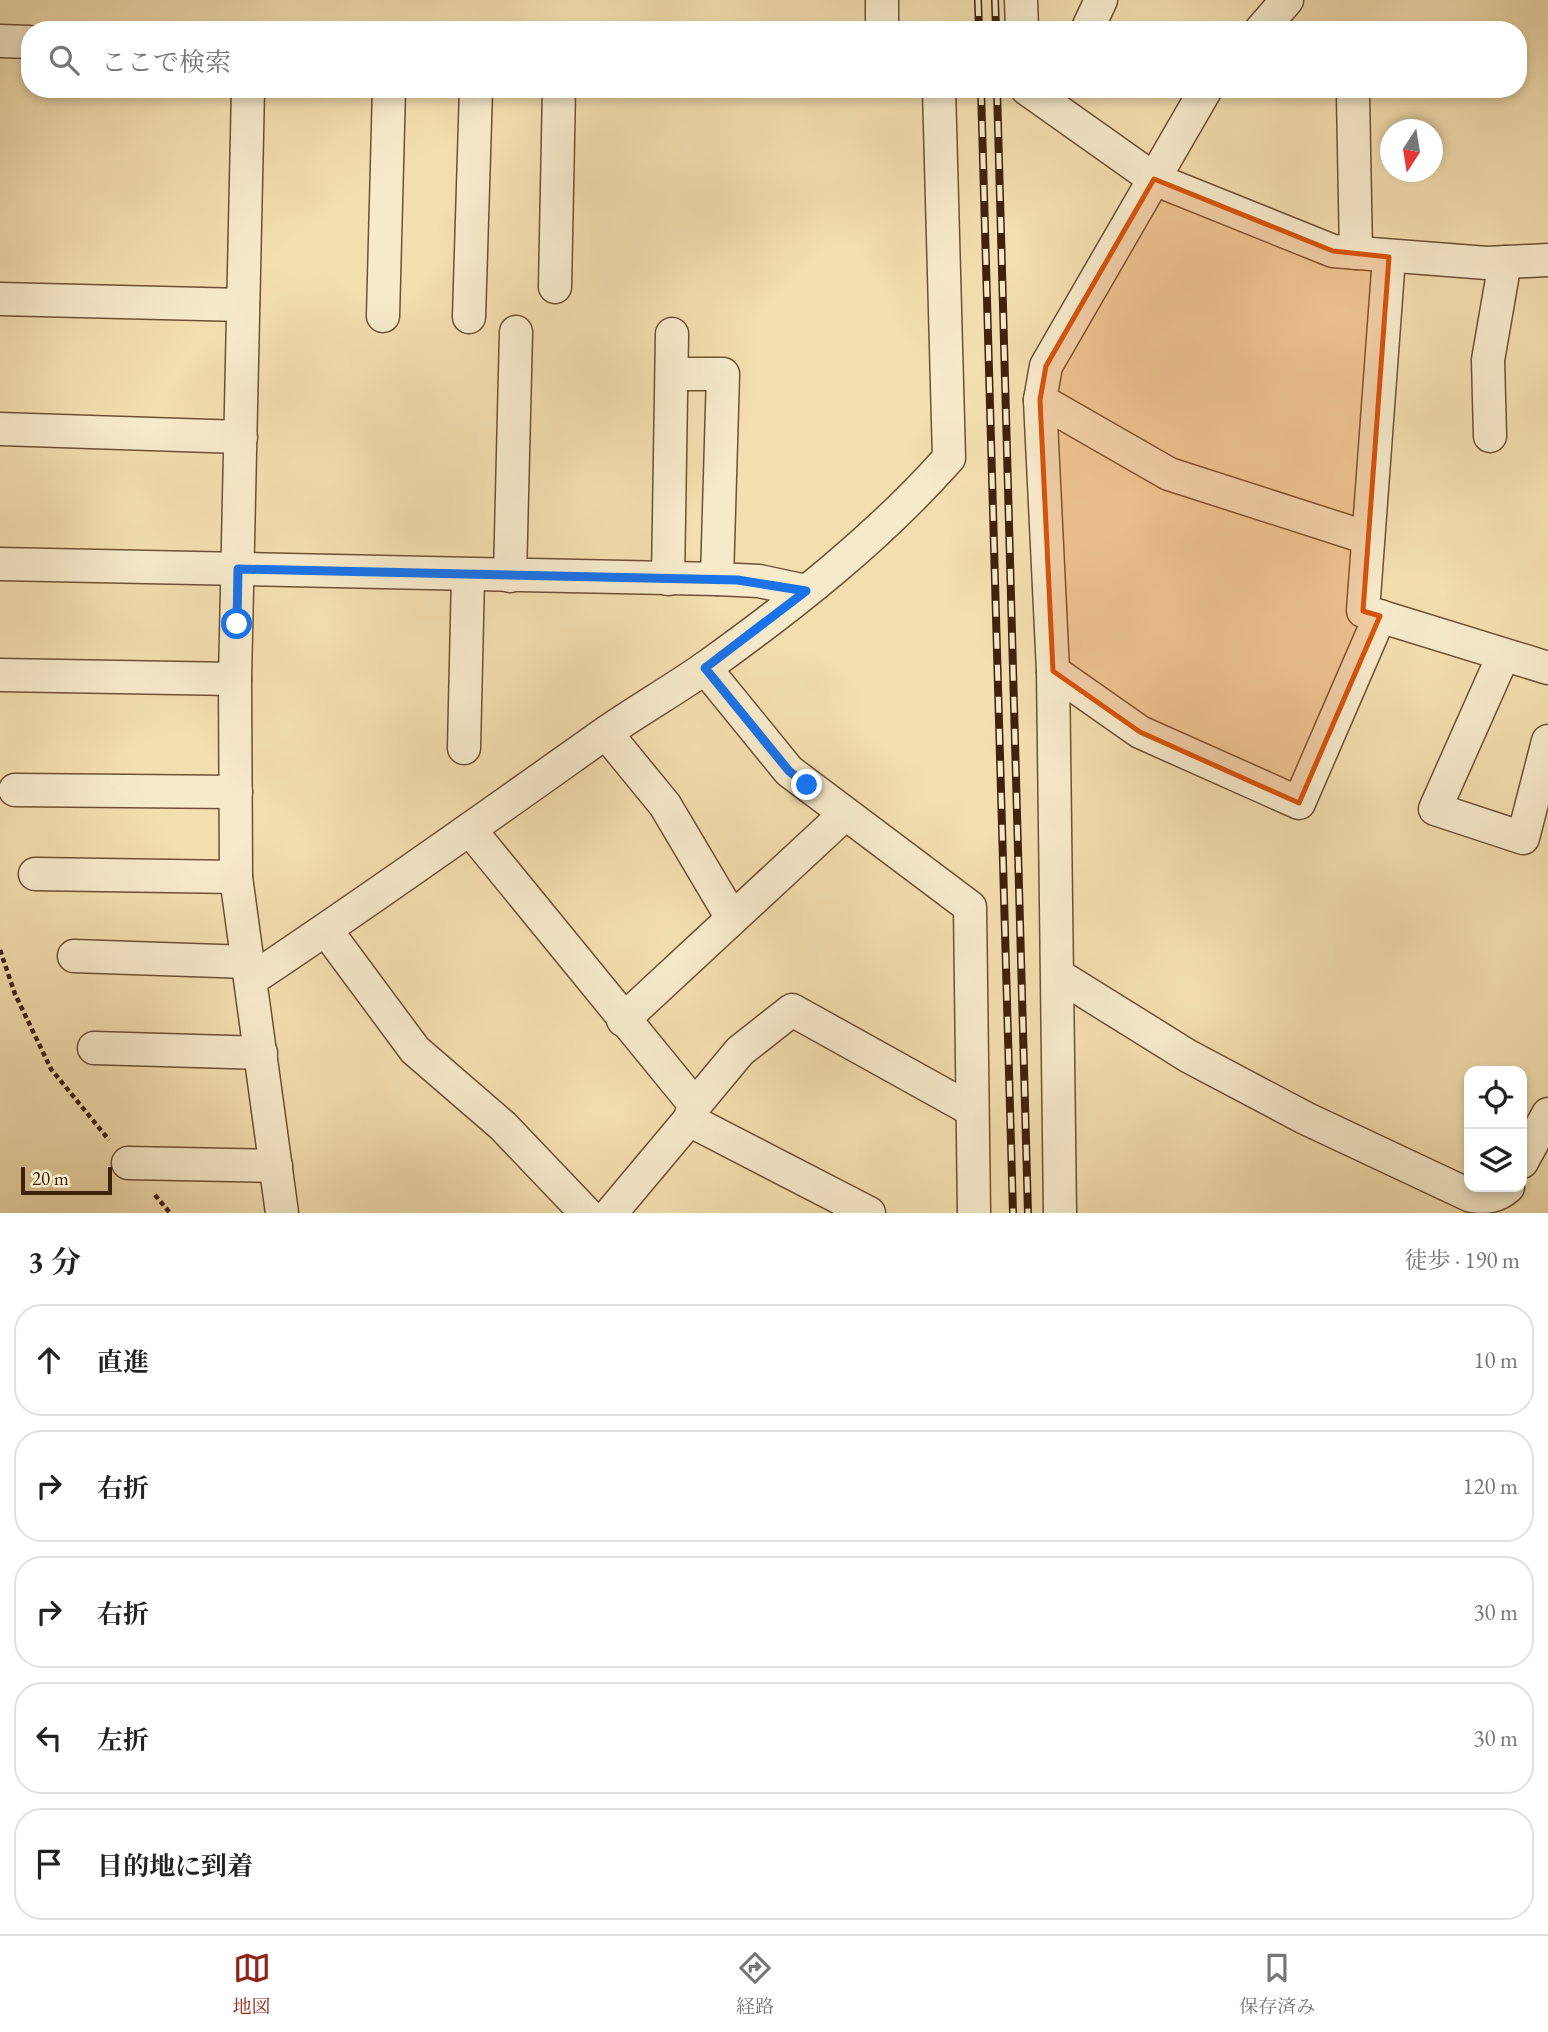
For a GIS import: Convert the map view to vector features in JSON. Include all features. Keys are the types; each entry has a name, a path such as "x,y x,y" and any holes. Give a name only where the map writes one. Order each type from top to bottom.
{"street":[{"path":"882,0 882,21"},
{"path":"1021,0 1021,21"},
{"path":"1091,21 1101,0"},
{"path":"1269,21 1287,0"},
{"path":"0,41 21,42"},
{"path":"248,98 235,679 236,877 251,971 282,1213"},
{"path":"383,316 389,98"},
{"path":"469,317 476,98"},
{"path":"555,287 559,98"},
{"path":"74,956 251,971 326,930 471,831 606,733 705,668 853,555 920,491 949,458 939,98"},
{"path":"1040,98 1154,179 1333,251 1389,257 1505,262 1548,260"},
{"path":"1060,1213 1053,670 1040,400 1046,366 1201,98"},
{"path":"1353,98 1356,253"},
{"path":"1389,257 1363,611 1548,668"},
{"path":"1490,436 1488,360 1505,262"},
{"path":"0,299 243,305"},
{"path":"510,576 516,332"},
{"path":"668,579 672,334"},
{"path":"672,374 723,374 717,579"},
{"path":"1040,400 1169,474 1368,538"},
{"path":"0,429 241,437"},
{"path":"0,564 468,576 717,579 759,581 806,591"},
{"path":"464,748 468,576"},
{"path":"1053,670 1140,732 1299,803 1380,616"},
{"path":"1503,656 1435,809 1523,838 1548,741"},
{"path":"705,668 789,771 844,815 970,907 974,1213"},
{"path":"0,675 235,679"},
{"path":"606,733 665,805 732,918"},
{"path":"15,790 236,792"},
{"path":"623,1020 844,815"},
{"path":"471,831 623,1020 692,1113 869,1213"},
{"path":"35,874 236,877"},
{"path":"326,930 415,1050 503,1126 586,1213"},
{"path":"1058,975 1188,1056 1305,1118 1471,1196 1485,1198 1502,1192"},
{"path":"611,1213 740,1051 792,1010 972,1110"},
{"path":"93,1048 261,1053"},
{"path":"1527,1153 1548,1114"},
{"path":"128,1163 276,1166"}],"path":[{"path":"0,950 15,994 51,1069 170,1213"}],"highlighted area":[{"path":"1154,179 1333,251 1389,257 1363,611 1380,616 1299,803 1140,732 1053,671 1040,400 1046,366"}],"railway":[{"path":"978,0 979,21"},
{"path":"995,0 996,21"},
{"path":"981,98 1013,1213"},
{"path":"997,98 1028,1213"}],"route":[{"path":"237,624 238,569 738,580 759,581 806,591 705,668 789,771 807,785"}]}
